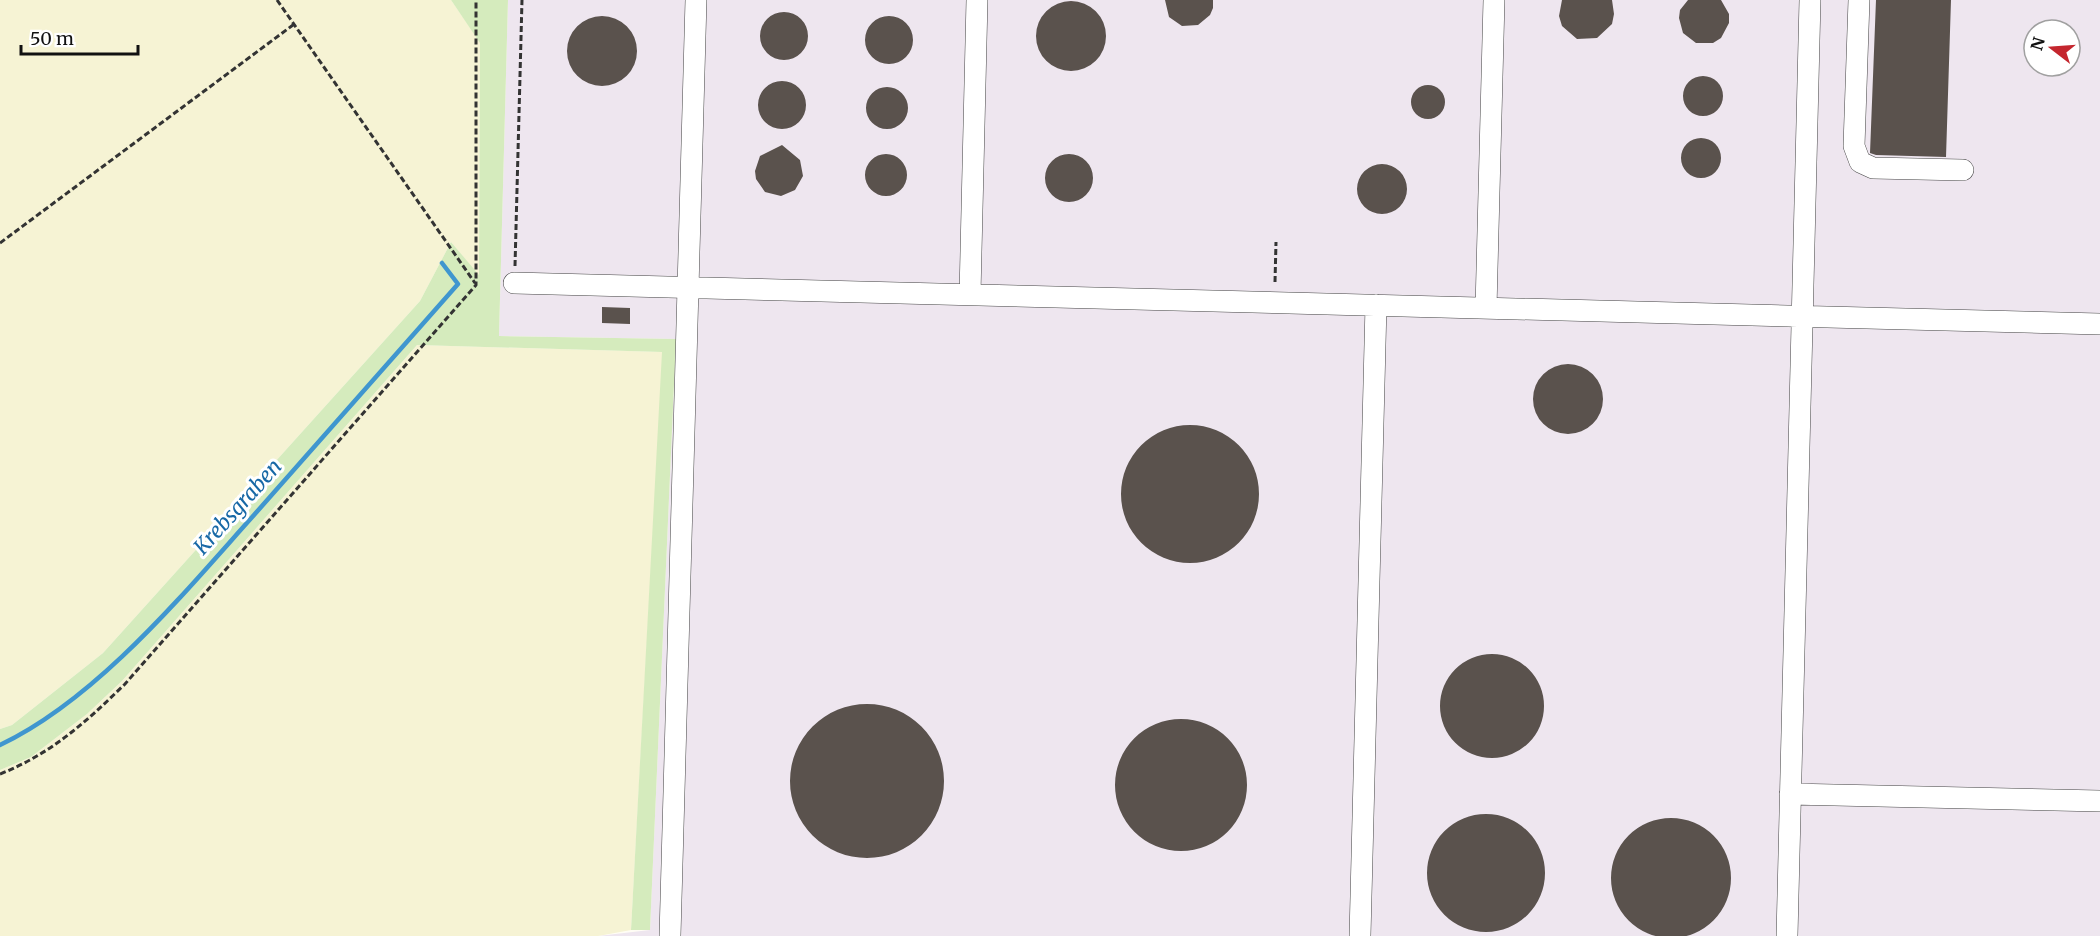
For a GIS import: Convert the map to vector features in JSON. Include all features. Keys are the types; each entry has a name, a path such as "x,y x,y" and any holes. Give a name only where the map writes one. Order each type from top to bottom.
{"street":[{"path":"670,936 696,0"},
{"path":"970,294 977,0"},
{"path":"1486,308 1494,0"},
{"path":"1787,936 1810,0"},
{"path":"1859,0 1854,146 1860,162 1873,168 1963,170"},
{"path":"514,283 2100,324"},
{"path":"1360,936 1376,305"},
{"path":"1790,794 2100,801"}],"path":[{"path":"277,0 476,285"},
{"path":"0,774 33,761 89,718 125,684 476,285 476,0"},
{"path":"514,283 522,0"},
{"path":"0,243 293,24"},
{"path":"1275,282 1276,242"}],"shaded area":[{"path":"0,0 451,0 480,42 479,276 451,242 420,301 103,653 12,725 0,729"},
{"path":"508,0 2100,0 2100,936 598,936 650,930 676,339 499,336"},
{"path":"417,345 663,352 631,930 598,936 0,936 0,770 31,757 87,714 122,681"}],"green space":[{"path":"451,0 508,0 499,336 676,339 650,930 631,930 662,352 417,345 122,681 87,714 31,757 0,770 0,729 12,725 103,653 420,301 451,242 479,275 480,43"}],"building":[{"path":"1165,0 1213,0 1213,8 1210,15 1198,25 1182,26 1169,17"},
{"path":"1562,0 1612,0 1614,14 1612,24 1597,38 1577,39 1562,26 1559,16"},
{"path":"1688,0 1721,0 1729,14 1729,23 1721,38 1713,43 1696,43 1683,33 1679,18 1680,10"},
{"path":"1876,0 1951,0 1946,157 1870,153"},
{"path":"1071,1 1084,4 1096,11 1103,23 1106,36 1103,49 1096,61 1084,68 1071,71 1058,68 1046,61 1039,49 1036,36 1039,23 1046,11 1058,4"},
{"path":"779,12 789,12 801,19 808,31 808,41 801,53 789,60 779,60 764,49 760,41 760,31 771,16"},
{"path":"602,16 621,22 631,32 637,51 631,70 621,80 602,86 583,80 573,70 567,51 573,32 583,22"},
{"path":"884,16 894,16 906,23 913,35 913,45 906,57 894,64 884,64 869,53 865,45 865,35 876,20"},
{"path":"1703,76 1711,77 1717,82 1722,88 1722,104 1717,110 1711,115 1703,116 1695,115 1689,110 1684,104 1683,96 1684,88 1689,82 1695,77"},
{"path":"777,81 787,81 799,88 806,100 806,110 799,122 787,129 777,129 762,118 758,110 758,100 769,85"},
{"path":"1428,85 1440,90 1445,102 1440,114 1428,119 1416,114 1411,102 1416,90"},
{"path":"887,87 902,93 908,108 902,123 887,129 872,123 866,108 872,93"},
{"path":"1701,138 1709,139 1715,144 1720,150 1720,166 1715,172 1709,177 1701,178 1693,177 1687,172 1682,166 1681,158 1682,150 1687,144 1693,139"},
{"path":"782,145 800,160 803,176 795,190 781,196 765,192 756,179 755,171 760,156"},
{"path":"886,154 901,160 907,175 901,190 886,196 871,190 865,175 871,160"},
{"path":"1064,154 1074,154 1086,161 1093,173 1093,183 1086,195 1074,202 1064,202 1049,191 1045,183 1045,173 1056,158"},
{"path":"1377,164 1387,164 1400,171 1407,184 1407,194 1400,207 1387,214 1377,214 1368,210 1361,203 1357,194 1357,184 1361,175 1368,168"},
{"path":"602,307 630,308 630,324 602,323"},
{"path":"1568,364 1581,367 1593,374 1600,386 1603,399 1600,412 1593,424 1581,431 1568,434 1555,431 1543,424 1536,412 1533,399 1536,386 1543,374 1555,367"},
{"path":"1190,425 1217,430 1229,436 1239,445 1248,455 1254,467 1259,494 1254,521 1248,533 1239,543 1229,552 1217,558 1190,563 1163,558 1151,552 1141,543 1132,533 1126,521 1121,494 1126,467 1132,455 1141,445 1151,436 1163,430"},
{"path":"1492,654 1512,658 1529,669 1540,686 1544,706 1540,726 1529,743 1512,754 1492,758 1472,754 1455,743 1444,726 1440,706 1444,686 1455,669 1472,658"},
{"path":"867,704 896,710 910,717 921,727 931,738 938,752 944,781 938,810 931,824 921,835 910,845 896,852 867,858 838,852 824,845 813,835 803,824 796,810 790,781 796,752 803,738 813,727 824,717 838,710"},
{"path":"1181,719 1206,724 1228,738 1242,760 1247,785 1242,810 1228,832 1206,846 1181,851 1156,846 1134,832 1120,810 1115,785 1120,760 1134,738 1156,724"},
{"path":"1486,814 1509,818 1528,831 1541,850 1545,873 1541,896 1528,915 1509,928 1486,932 1463,928 1444,915 1431,896 1427,873 1431,850 1444,831 1463,818"},
{"path":"1671,818 1694,822 1714,835 1727,855 1731,878 1727,901 1714,921 1694,934 1671,938 1648,934 1628,921 1615,901 1611,878 1615,855 1628,835 1648,822"}],"waterway":[{"name":"Krebsgraben","path":"0,745 36,725 71,701 137,642 198,578 458,284 442,263"}]}
